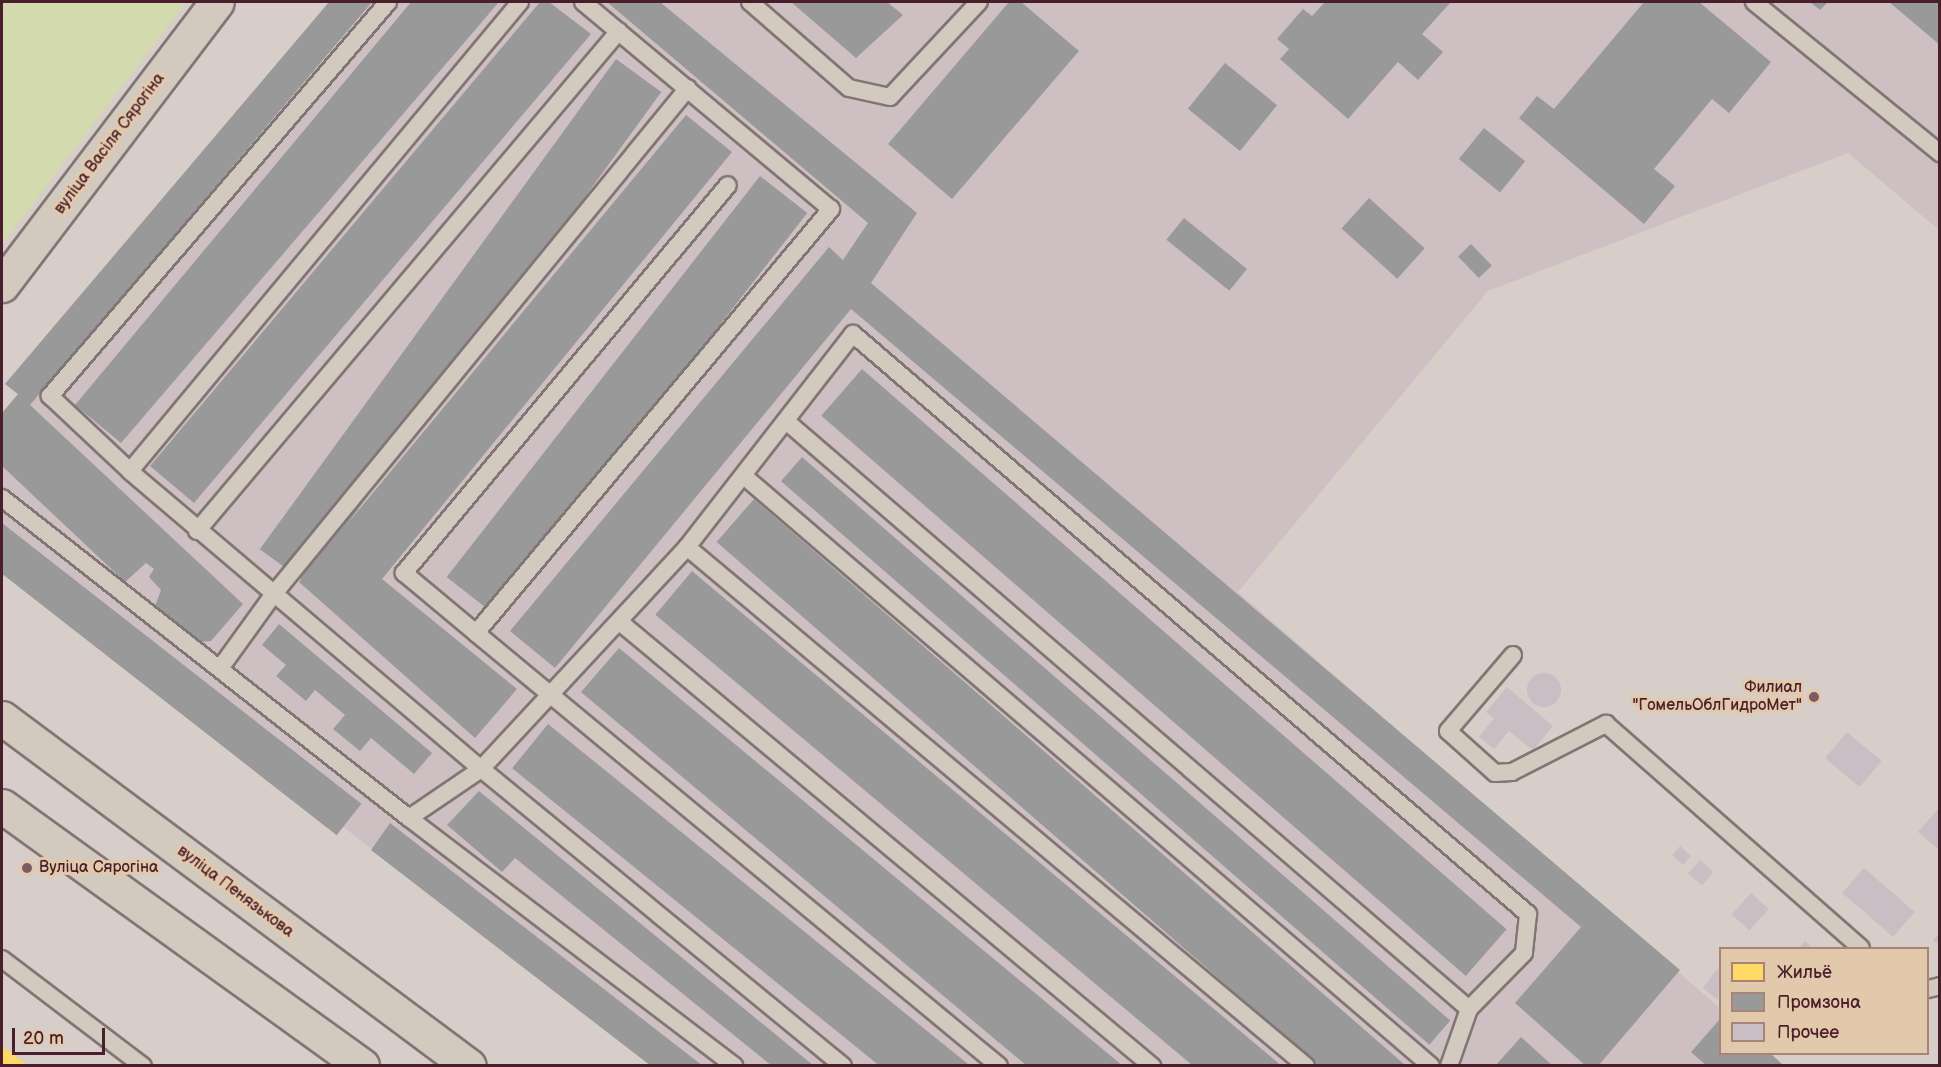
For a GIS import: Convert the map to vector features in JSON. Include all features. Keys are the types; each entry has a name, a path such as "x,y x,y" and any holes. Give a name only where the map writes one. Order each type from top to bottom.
{"street":[{"name":"вуліца Васіля Сярогіна","path":"2,285 217,2"},
{"name":"вуліца Пенязькова","path":"2,718 469,1065"},
{"path":"2,806 362,1065"}],"lane":[{"path":"388,2 50,396 197,531 481,769 843,1065"},
{"path":"130,471 520,2"},
{"path":"476,633 831,209 583,2"},
{"path":"750,2 849,88 890,97 979,2"},
{"path":"1754,2 1940,153"},
{"path":"197,531 619,31"},
{"path":"220,667 273,595 688,88"},
{"path":"728,185 404,573 548,696 999,1065"},
{"path":"409,818 481,769 548,696 621,623 744,477 853,334 1528,914 1524,953 1469,1009 1449,1065"},
{"path":"786,421 1469,1009"},
{"path":"744,477 1431,1065"},
{"path":"2,498 220,667 409,818 734,1065"},
{"path":"687,547 1306,1065"},
{"path":"621,623 1152,1065"},
{"path":"1513,655 1448,731 1495,773 1512,772 1606,724 1861,947"},
{"path":"2,959 143,1065"}],"shaded area":[{"path":"337,2 1939,2 1939,230 1848,153 1488,291 1238,592 1719,1007 1719,1055 1772,1055 1784,1065 651,1065 2,563 2,413 18,395 5,384"}],"green space":[{"path":"2,2 186,2 2,244"}],"building: Жильё":[{"path":"2,1046 28,1066 2,1066"}],"building: Промзона":[{"path":"329,2 372,2 30,405 243,604 211,641 200,642 155,606 161,590 149,577 154,569 146,563 125,582 2,466 2,413 18,394 5,384"},
{"path":"411,2 499,2 121,443 75,405"},
{"path":"540,2 549,2 591,34 194,503 150,466"},
{"path":"607,2 660,2 917,213 871,283 1680,970 1598,1066 1586,1066 1515,1003 1581,927 851,309 555,668 510,631 829,247 843,260 868,223"},
{"path":"791,2 887,2 903,15 856,58"},
{"path":"1009,2 1021,2 1079,51 952,199 888,144"},
{"path":"1325,2 1451,2 1422,34 1443,52 1418,80 1398,62 1348,119 1280,59 1289,49 1277,39 1303,9 1312,16"},
{"path":"1644,2 1699,2 1771,62 1729,113 1712,99 1654,169 1675,186 1644,224 1519,118 1537,96 1554,109"},
{"path":"1810,2 1828,2 1820,10"},
{"path":"1889,2 1940,2 1940,45"},
{"path":"616,59 661,92 305,582 260,549"},
{"path":"1225,63 1277,105 1240,151 1188,109"},
{"path":"686,115 732,152 382,579 517,689 475,738 299,582"},
{"path":"1484,128 1525,161 1500,192 1459,159"},
{"path":"760,176 807,213 494,614 447,577"},
{"path":"1369,198 1425,248 1397,279 1342,228"},
{"path":"1184,218 1247,269 1229,291 1166,240"},
{"path":"1471,244 1492,266 1479,278 1458,257"},
{"path":"862,369 1507,929 1466,976 821,416"},
{"path":"802,457 1450,1021 1429,1045 781,481"},
{"path":"754,499 1406,1066 1319,1066 717,542"},
{"path":"2,523 361,804 337,835 2,574"},
{"path":"692,571 1279,1063 1277,1066 1193,1066 655,615"},
{"path":"279,624 432,753 414,774 371,738 360,751 333,729 345,715 315,690 306,701 276,676 286,665 262,645"},
{"path":"619,648 1123,1066 1027,1066 581,692"},
{"path":"548,724 970,1066 880,1066 512,768"},
{"path":"479,791 814,1066 772,1066 515,858 502,872 447,825"},
{"path":"390,823 703,1066 651,1066 371,850"},
{"path":"1719,1020 1719,1055 1772,1055 1784,1066 1707,1066 1691,1052"},
{"path":"1521,1037 1553,1066 1495,1066"}],"building: Прочее":[{"path":"1544,673 1556,678 1561,690 1556,702 1544,707 1532,702 1527,690 1532,678"},
{"path":"1507,687 1553,726 1533,750 1509,731 1494,749 1479,737 1494,718 1486,712"},
{"path":"1847,732 1881,761 1860,787 1825,758"},
{"path":"1937,810 1940,812 1940,851 1918,832"},
{"path":"1680,846 1691,856 1683,865 1672,855"},
{"path":"1700,860 1714,872 1702,885 1688,874"},
{"path":"1864,868 1915,912 1893,937 1842,893"},
{"path":"1751,893 1769,909 1749,931 1732,915"},
{"path":"1940,932 1940,945 1933,940"},
{"path":"1805,941 1812,947 1800,947"},
{"path":"1717,969 1719,970 1718,1000 1703,988"}],"place":[{"name":"Филиал \"ГомельОблГидроМет\"","path":"1814,697"},
{"name":"Вуліца Сярогіна","path":"27,868"}]}
